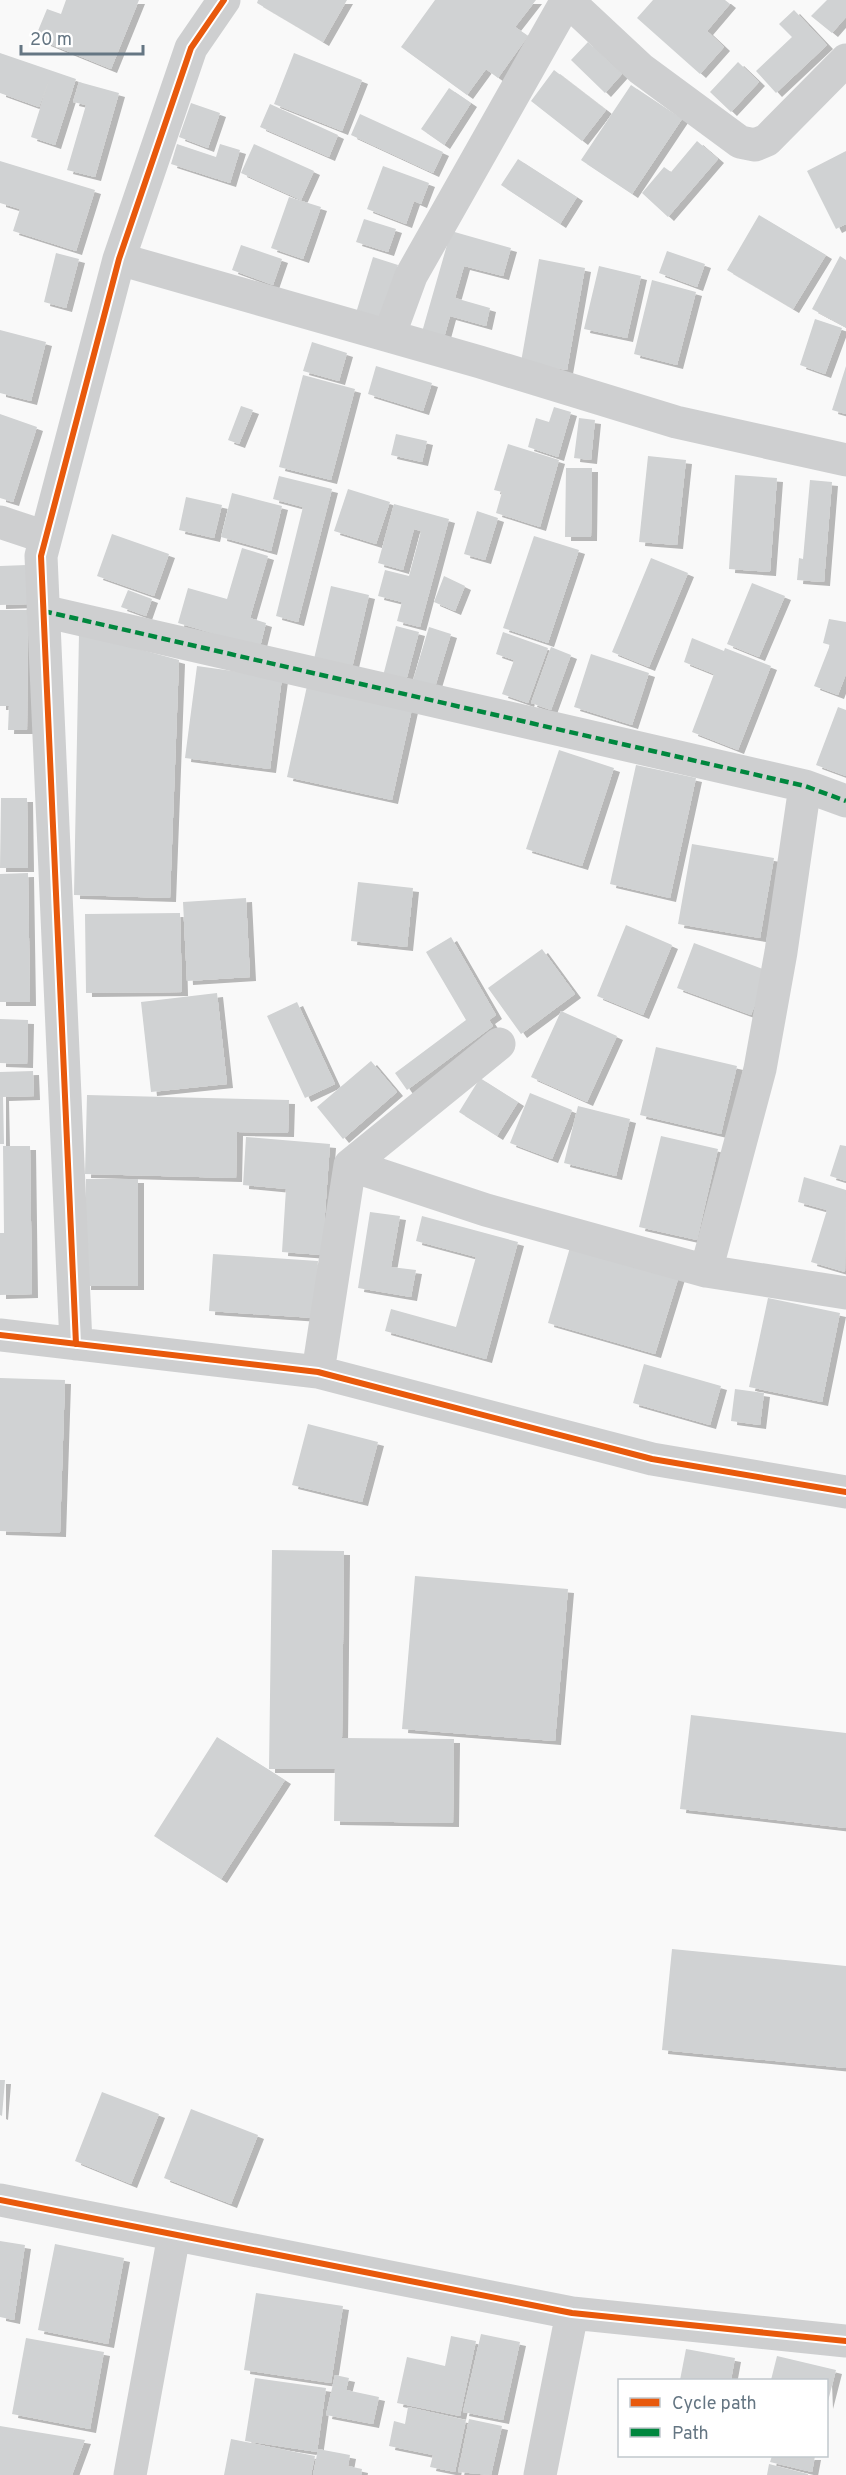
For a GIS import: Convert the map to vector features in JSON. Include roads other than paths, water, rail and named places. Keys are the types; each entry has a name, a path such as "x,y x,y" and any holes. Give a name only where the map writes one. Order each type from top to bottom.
{"street":[{"path":"76,1344 40,556 119,259 191,48 224,0"},
{"path":"388,336 411,276 567,0 641,69 740,142 755,145 767,140 846,60"},
{"path":"119,259 676,422 846,460"},
{"path":"0,522 45,537"},
{"path":"43,611 805,786 846,801"},
{"path":"705,1271 760,1069 781,952 805,786"},
{"path":"318,1372 350,1165 499,1044"},
{"path":"350,1165 486,1210 705,1271 846,1293"},
{"path":"0,1335 318,1372 652,1459 846,1492"},
{"path":"0,2200 573,2313 846,2341"},
{"path":"130,2475 174,2235"},
{"path":"540,2475 573,2313"}]}
